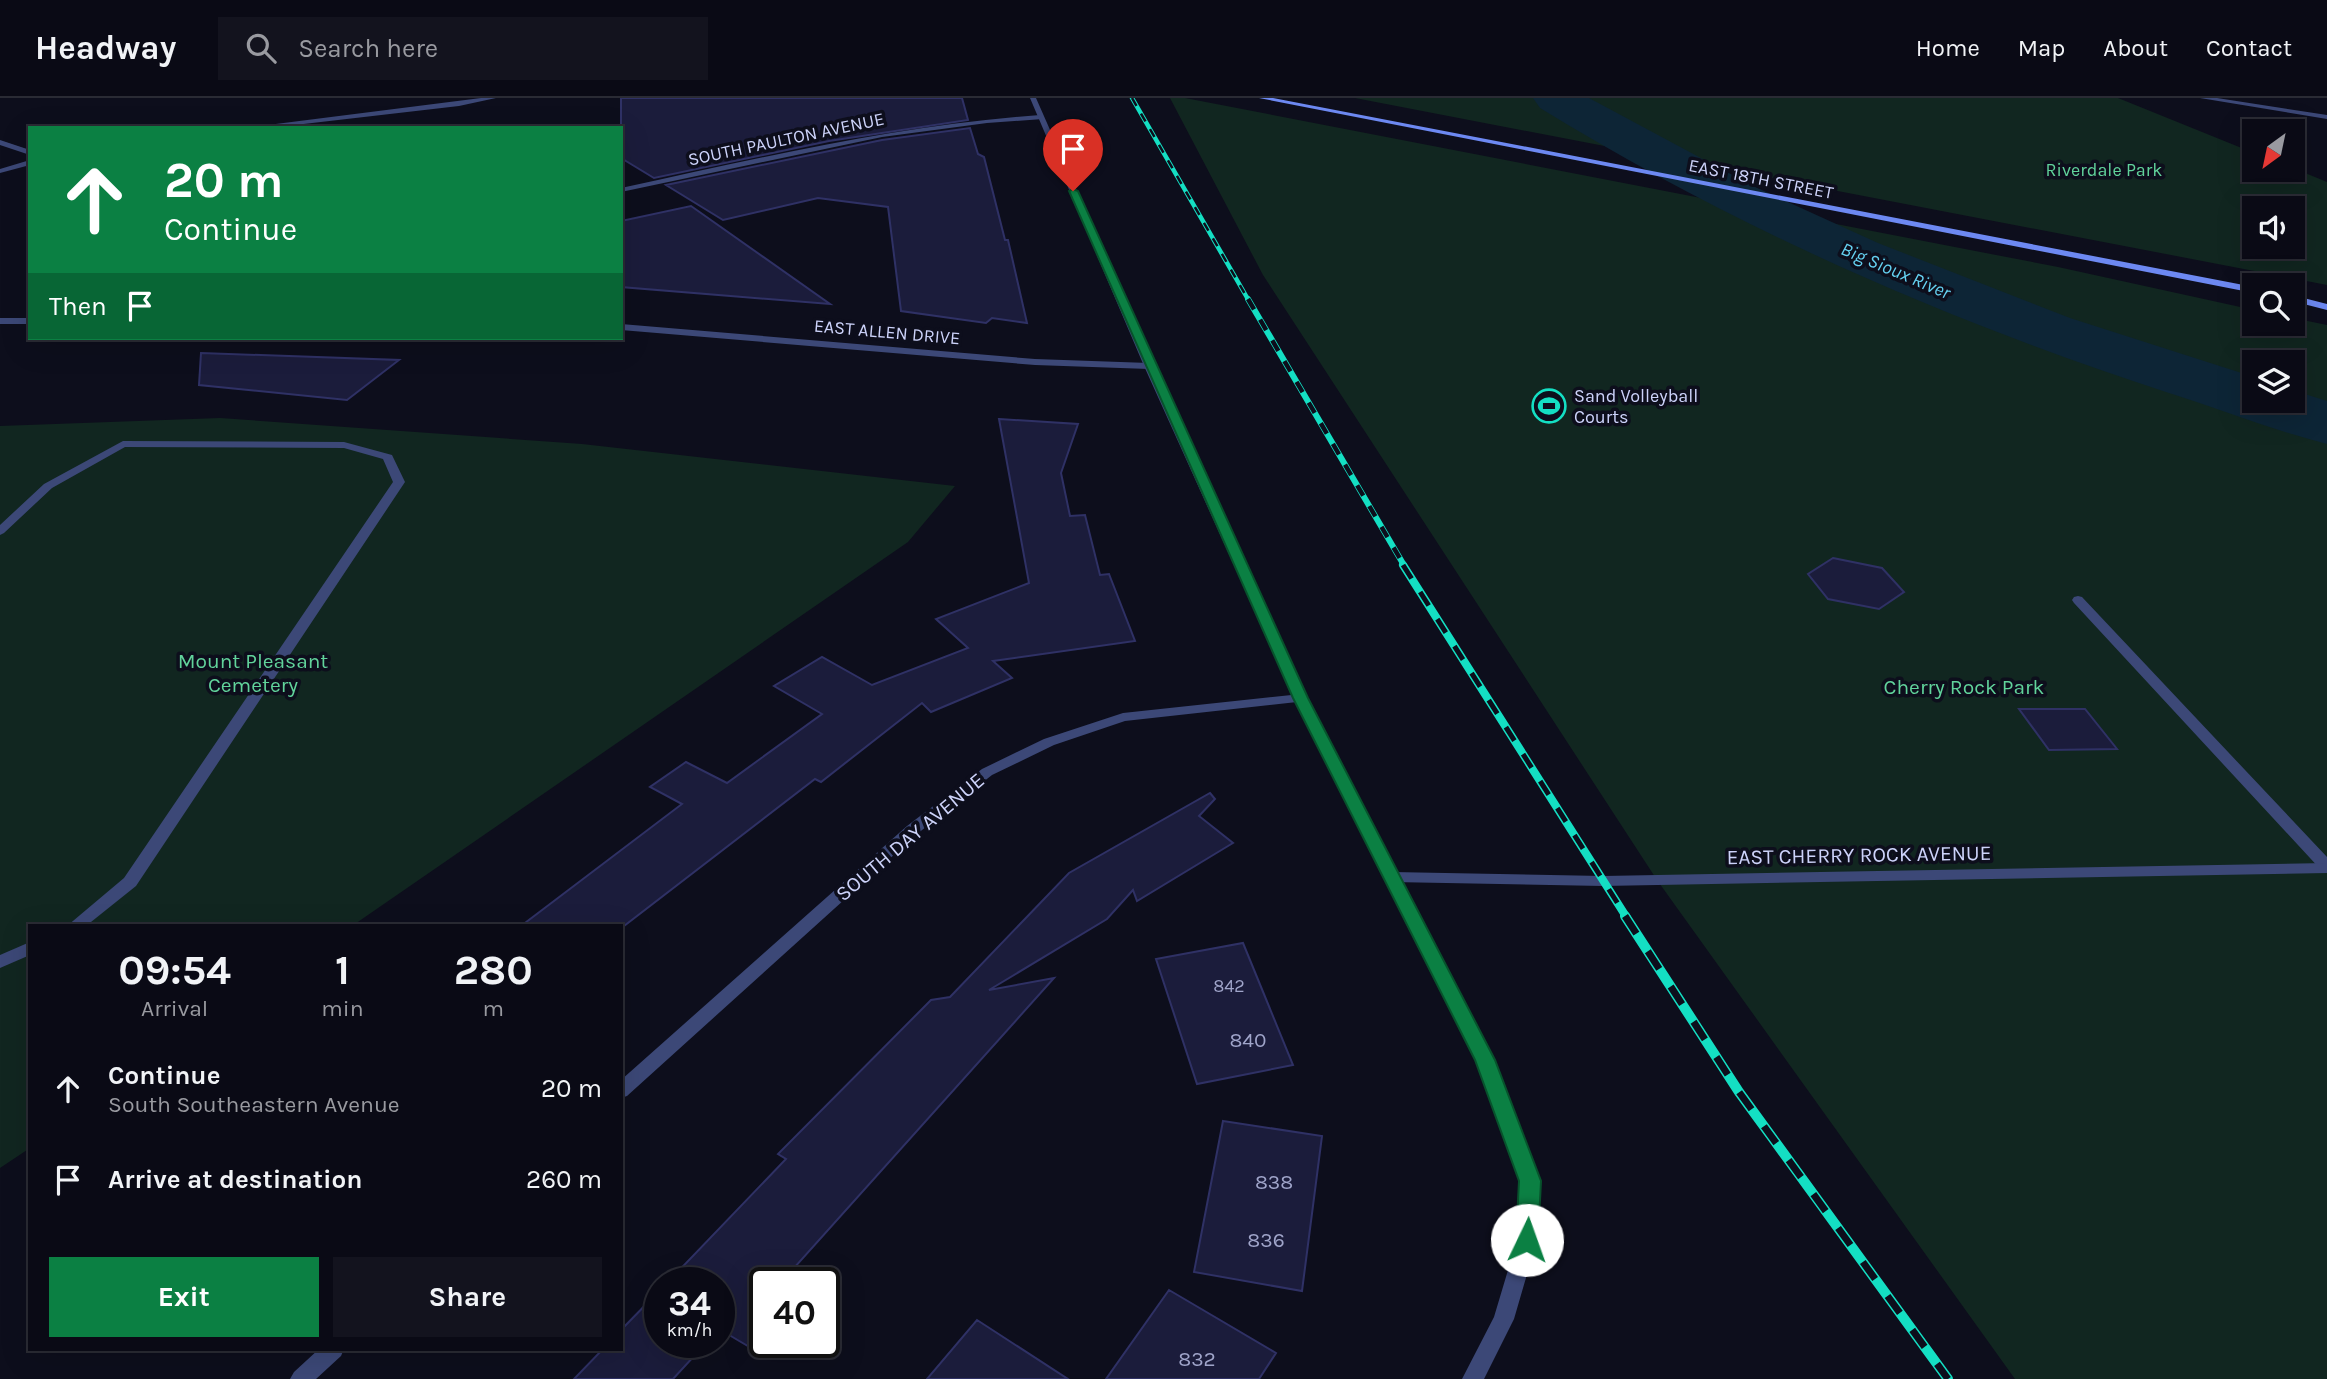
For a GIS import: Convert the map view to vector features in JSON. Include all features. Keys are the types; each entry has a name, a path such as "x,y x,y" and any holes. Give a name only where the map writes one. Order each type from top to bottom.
{"main road":[{"name":"EAST 18TH STREET","path":"1262,98 2242,288"},
{"path":"2305,300 2327,304"}],"street":[{"path":"266,126 493,98"},
{"path":"1034,98 1149,366 1301,698 1485,1060 1530,1181 1527,1240 1504,1319 1473,1379"},
{"path":"2203,98 2327,117"},
{"name":"SOUTH PAULTON AVENUE","path":"623,190 920,127 974,120 1041,117"},
{"path":"0,142 28,152"},
{"path":"0,172 28,163"},
{"path":"0,321 28,320"},
{"name":"EAST ALLEN DRIVE","path":"623,327 1035,362 1149,366"},
{"path":"0,531 48,486 122,444 344,445 388,457 399,482 130,882 78,924"},
{"path":"2078,600 2327,867"},
{"name":"SOUTH DAY AVENUE","path":"623,1089 912,830 987,772 1049,742 1123,717 1301,698"},
{"name":"EAST CHERRY ROCK AVENUE","path":"1392,877 1603,881 2327,867"},
{"path":"0,962 28,949"},
{"path":"301,1379 332,1351"}],"green space":[{"name":"Cherry Rock Park","path":"1170,98 1185,98 2058,267 2242,307 2242,336 2305,336 2305,320 2327,325 2327,1379 2015,1379 1657,880 1263,275"},
{"name":"Riverdale Park","path":"1355,98 2118,98 2242,148 2242,182 2305,182 2305,173 2327,182 2327,285 2305,281 2305,273 2265,273"},
{"name":"Mount Pleasant Cemetery","path":"220,418 582,444 955,486 908,542 355,924 28,924 28,1149 0,1168 0,426"}],"building":[{"path":"621,98 962,98 968,120 829,141 654,178 623,159"},
{"path":"970,128 978,154 984,157 1005,240 1008,240 1027,323 992,318 986,323 901,311 888,207 818,198 723,220 666,185 882,140"},
{"path":"691,206 830,304 623,287 623,221"},
{"path":"201,353 399,360 347,400 199,385"},
{"path":"999,419 1078,424 1061,473 1070,516 1085,515 1100,575 1109,574 1135,641 993,661 1012,678 931,712 922,703 821,782 815,779 624,926 524,924 682,804 650,787 686,762 727,783 822,714 774,686 822,657 872,685 968,648 936,619 1029,583"},
{"path":"1833,558 1882,568 1904,592 1879,609 1828,599 1808,574"},
{"path":"2019,709 2085,709 2117,749 2049,750"},
{"path":"1210,793 1215,799 1199,816 1233,843 1137,901 1133,890 1107,919 989,990 1054,978 795,1267 749,1267 749,1347 735,1338 735,1267 682,1267 786,1159 778,1154 931,1000 950,997 1069,873"},
{"path":"1243,943 1293,1065 1197,1084 1156,959"},
{"path":"1223,1121 1322,1136 1302,1291 1194,1272"},
{"path":"1169,1290 1276,1353 1259,1379 1106,1379"},
{"path":"644,1306 644,1358 692,1358 673,1379 574,1379 601,1351 623,1351 623,1328"},
{"path":"977,1320 1068,1379 927,1379"}],"waterway":[{"name":"Big Sioux River","path":"1556,98 1674,166 1858,255 2048,331 2242,395"},
{"name":"Big Sioux River","path":"2296,413 2327,423"}],"railway":[{"path":"1132,98 1249,301"},
{"path":"1248,299 1405,567"},
{"path":"1403,565 1627,918"},
{"path":"1625,916 1739,1092 1948,1379"}],"place":[{"name":"Sand Volleyball Courts","path":"1549,406"}],"route":[{"path":"1073,191 1149,366 1301,698 1485,1060 1530,1181 1527,1240"}]}
